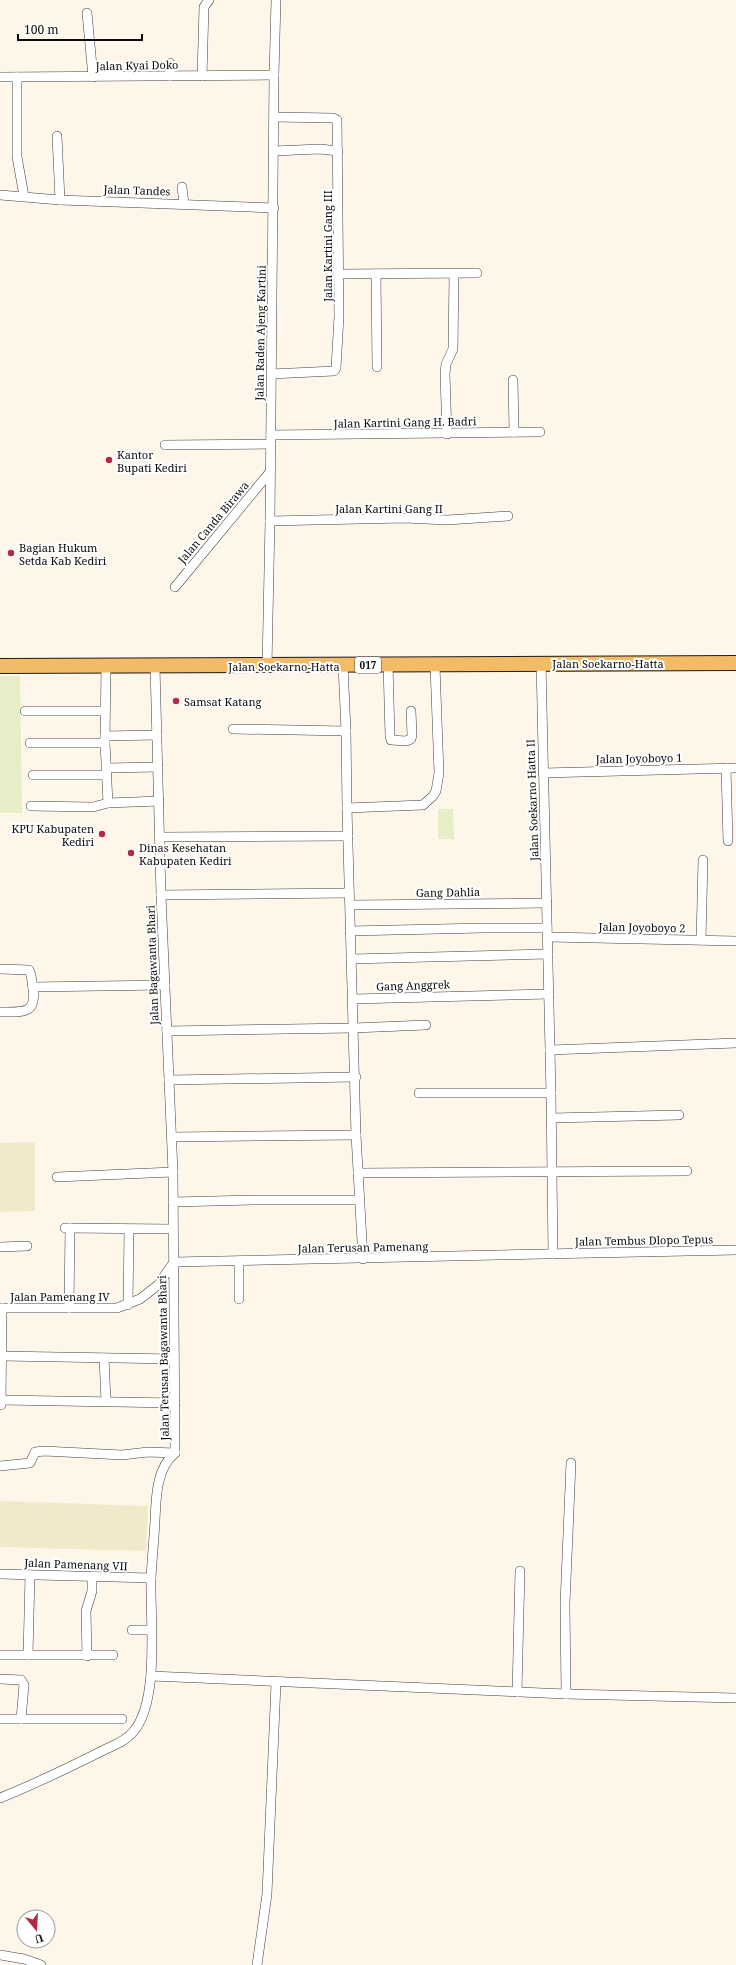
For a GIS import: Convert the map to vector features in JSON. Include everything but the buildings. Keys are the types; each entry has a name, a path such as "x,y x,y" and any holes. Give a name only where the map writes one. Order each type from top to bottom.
{"main road":[{"name":"Jalan Soekarno-Hatta","path":"0,666 435,666 541,663 736,663"}],"street":[{"path":"202,76 204,7 209,0"},
{"name":"Jalan Raden Ajeng Kartini","path":"267,666 276,0"},
{"path":"87,13 92,77"},
{"path":"170,63 170,76"},
{"name":"Jalan Kyai Doko","path":"0,77 274,75"},
{"path":"16,77 17,157 24,196"},
{"name":"Jalan Kartini Gang III","path":"271,374 334,371 336,368 339,316 338,151 336,118 275,117"},
{"path":"57,136 60,200"},
{"path":"274,152 320,149 338,151"},
{"path":"182,187 184,204"},
{"name":"Jalan Tandes","path":"0,195 60,200 274,208"},
{"path":"338,274 478,273"},
{"path":"376,274 377,367"},
{"path":"447,434 445,374 446,364 453,350 454,274"},
{"path":"513,380 514,432"},
{"name":"Jalan Kartini Gang H. Badri","path":"164,445 271,440 540,432"},
{"name":"Jalan Canda Birawa","path":"175,587 270,472"},
{"name":"Jalan Kartini Gang II","path":"270,521 404,518 447,520 508,516"},
{"name":"Jalan Soekarno Hatta II","path":"541,663 552,1118 553,1254"},
{"path":"343,665 346,731 350,931 356,1077 356,1135 363,1259"},
{"path":"388,665 391,740 406,741 411,739 410,710"},
{"path":"106,666 105,740 108,803"},
{"name":"Jalan Bagawanta Bhari","path":"155,666 161,896 172,1137 174,1262"},
{"path":"347,808 423,805 433,796 436,791 439,773 435,666"},
{"path":"25,711 105,711"},
{"path":"233,729 346,731"},
{"path":"30,743 105,740 157,735"},
{"path":"32,775 106,772 158,767"},
{"path":"726,768 728,841"},
{"name":"Jalan Joyoboyo 1","path":"543,773 736,768"},
{"path":"31,806 93,807 108,803 159,801"},
{"path":"160,837 348,836"},
{"path":"701,940 703,860"},
{"path":"161,896 349,893"},
{"name":"Gang Dahlia","path":"350,905 547,903"},
{"name":"Jalan Joyoboyo 2","path":"350,931 483,928 548,933 736,941"},
{"path":"351,959 548,954"},
{"path":"0,970 29,970 34,998 32,1006 28,1010 0,1012"},
{"path":"33,987 165,985"},
{"name":"Gang Anggrek","path":"353,999 474,994 549,994"},
{"path":"167,1032 426,1025"},
{"path":"550,1050 736,1043"},
{"path":"169,1080 356,1077"},
{"path":"419,1093 551,1093"},
{"path":"552,1118 680,1115"},
{"path":"172,1137 356,1135"},
{"path":"358,1172 687,1171"},
{"path":"57,1177 173,1172"},
{"path":"174,1202 359,1200"},
{"path":"69,1308 67,1228 129,1230 173,1229"},
{"path":"128,1305 129,1230"},
{"path":"0,1247 27,1246"},
{"name":"Jalan Tembus Dlopo Tepus","path":"553,1254 736,1250"},
{"name":"Jalan Terusan Pamenang","path":"174,1262 239,1262 553,1254"},
{"name":"Jalan Pamenang IV","path":"1,1308 118,1308 140,1299 158,1285 174,1262"},
{"name":"Jalan Terusan Bagawanta Bhari","path":"174,1262 175,1453"},
{"path":"239,1262 239,1299"},
{"path":"1,1308 1,1403 106,1401 175,1403"},
{"path":"1,1356 174,1359"},
{"path":"104,1358 106,1401"},
{"path":"0,1466 25,1465 30,1463 35,1452 44,1451 122,1455 148,1452 175,1453"},
{"path":"0,1798 60,1772 133,1733 144,1715 151,1676 151,1578 156,1499 166,1462 175,1453"},
{"path":"566,1694 565,1604 571,1463"},
{"path":"517,1692 520,1571"},
{"name":"Jalan Pamenang VII","path":"0,1574 151,1578"},
{"path":"28,1655 30,1575"},
{"path":"87,1656 86,1611 92,1591 92,1577"},
{"path":"132,1630 151,1630"},
{"path":"0,1654 87,1656 113,1655"},
{"path":"151,1676 566,1694 736,1698"},
{"path":"0,1679 21,1680 23,1682 21,1718"},
{"path":"257,1965 267,1894 276,1682"},
{"path":"0,1718 122,1719"},
{"path":"0,1955 36,1964"}],"shaded area":[{"path":"35,1142 35,1211 0,1212 0,1143"},
{"path":"0,1501 148,1506 146,1551 0,1547"}],"green space":[{"path":"0,676 20,676 22,813 0,813"},
{"path":"438,809 453,809 454,839 438,839"}],"place":[{"name":"Kantor Bupati Kediri","path":"109,460"},
{"name":"Bagian Hukum Setda Kab Kediri","path":"11,553"},
{"name":"Samsat Katang","path":"176,701"},
{"name":"KPU Kabupaten Kediri","path":"102,834"},
{"name":"Dinas Kesehatan Kabupaten Kediri","path":"131,853"}]}
